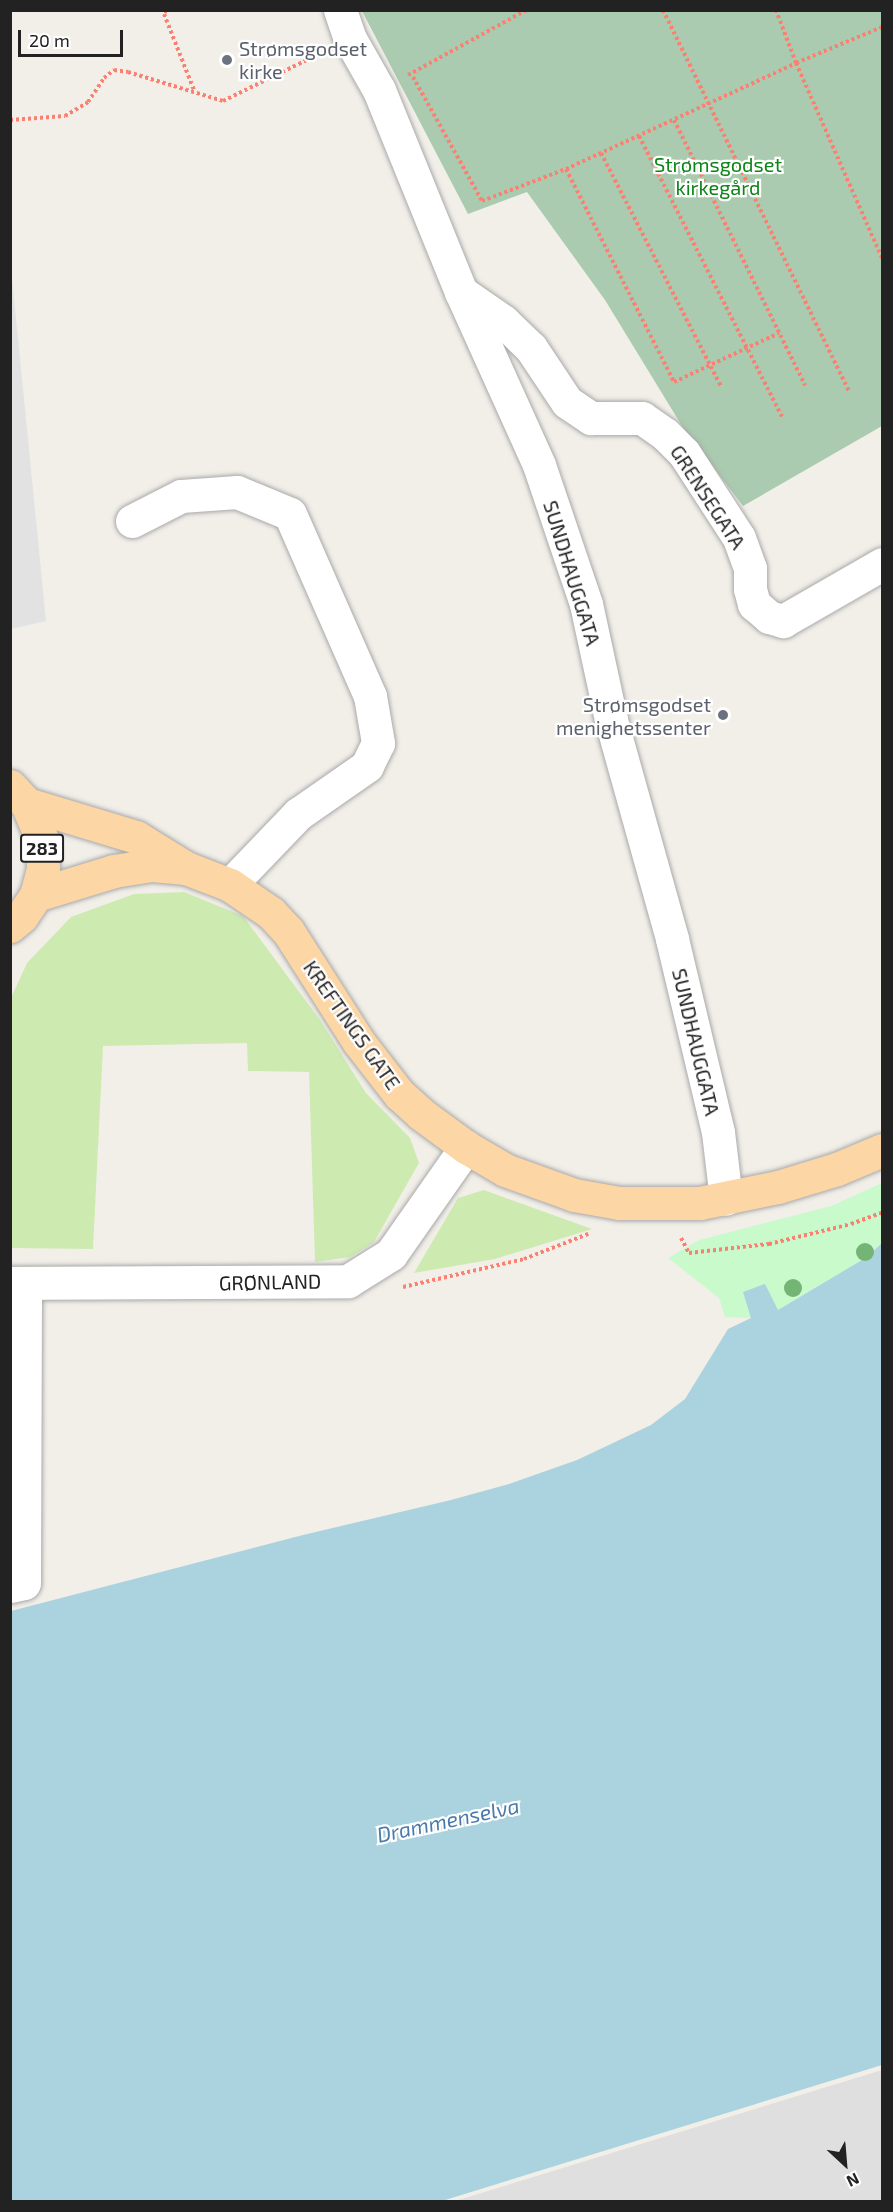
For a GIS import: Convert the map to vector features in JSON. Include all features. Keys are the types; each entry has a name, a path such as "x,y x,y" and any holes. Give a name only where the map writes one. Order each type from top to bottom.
{"main road":[{"name":"KREFTINGS GATE","path":"19,795 136,837 186,868 230,885 272,913 288,931 358,1041 399,1094 421,1114 466,1147 505,1170 574,1195 619,1203 662,1204 726,1199 778,1187 837,1169 882,1150"},
{"name":"283","path":"10,926 22,916 36,895 43,869 42,840 19,795"},
{"name":"KREFTINGS GATE","path":"36,895 80,879 114,871 152,865 186,868"}],"street":[{"name":"SUNDHAUGGATA","path":"345,25 379,90 461,292 539,465 586,604 611,720 672,939 718,1132 726,1199"},
{"name":"GRENSEGATA","path":"461,292 503,321 531,348 567,402 591,418 642,418 665,434 684,453 739,538 750,568 750,589 754,604 769,617 783,621 882,564"},
{"path":"132,521 181,496 237,492 290,514 370,696 378,743 367,766 298,814 230,885"},
{"name":"GRØNLAND","path":"18,1283 348,1281 391,1254 466,1147"},
{"path":"10,1586 24,1583 18,1283"}],"path":[{"path":"166,10 164,14 194,91"},
{"path":"379,90 526,10"},
{"path":"663,10 849,392"},
{"path":"776,10 796,63 882,258"},
{"path":"10,120 65,116 88,102 104,78 114,70 224,101 345,25"},
{"path":"406,63 482,201 566,169 796,63 882,27"},
{"path":"674,120 805,385"},
{"path":"639,136 782,417"},
{"path":"601,153 721,386"},
{"path":"566,169 674,381 779,333"},
{"path":"662,1204 689,1253 770,1244 851,1224 882,1213"},
{"path":"348,1281 408,1288 524,1259 598,1230"}],"shaded area":[{"path":"10,258 46,621 11,629 10,629"},
{"path":"882,2070 882,2201 455,2201"}],"green space":[{"name":"Strømsgodset kirkegård","path":"362,11 882,11 882,426 743,506 682,426 605,300 527,192 468,214"},
{"path":"184,892 243,916 320,1020 366,1093 410,1138 419,1163 374,1242 350,1257 315,1262 309,1072 248,1071 247,1043 103,1046 93,1249 11,1248 11,998 27,963 71,917 134,894"},
{"path":"882,1183 882,1243 867,1257 778,1310 751,1318 725,1317 719,1298 668,1258 699,1240 831,1206"},
{"path":"484,1190 592,1229 495,1259 414,1273 458,1198"}],"water":[{"name":"Drammenselva","path":"882,1243 882,2065 442,2201 11,2201 11,1611 303,1535 451,1500 509,1484 577,1460 651,1425 685,1399 728,1329 751,1318 743,1292 765,1284 778,1310 867,1257"}],"place":[{"name":"Strømsgodset kirke","path":"227,60"},
{"name":"Strømsgodset menighetssenter","path":"723,715"}]}
